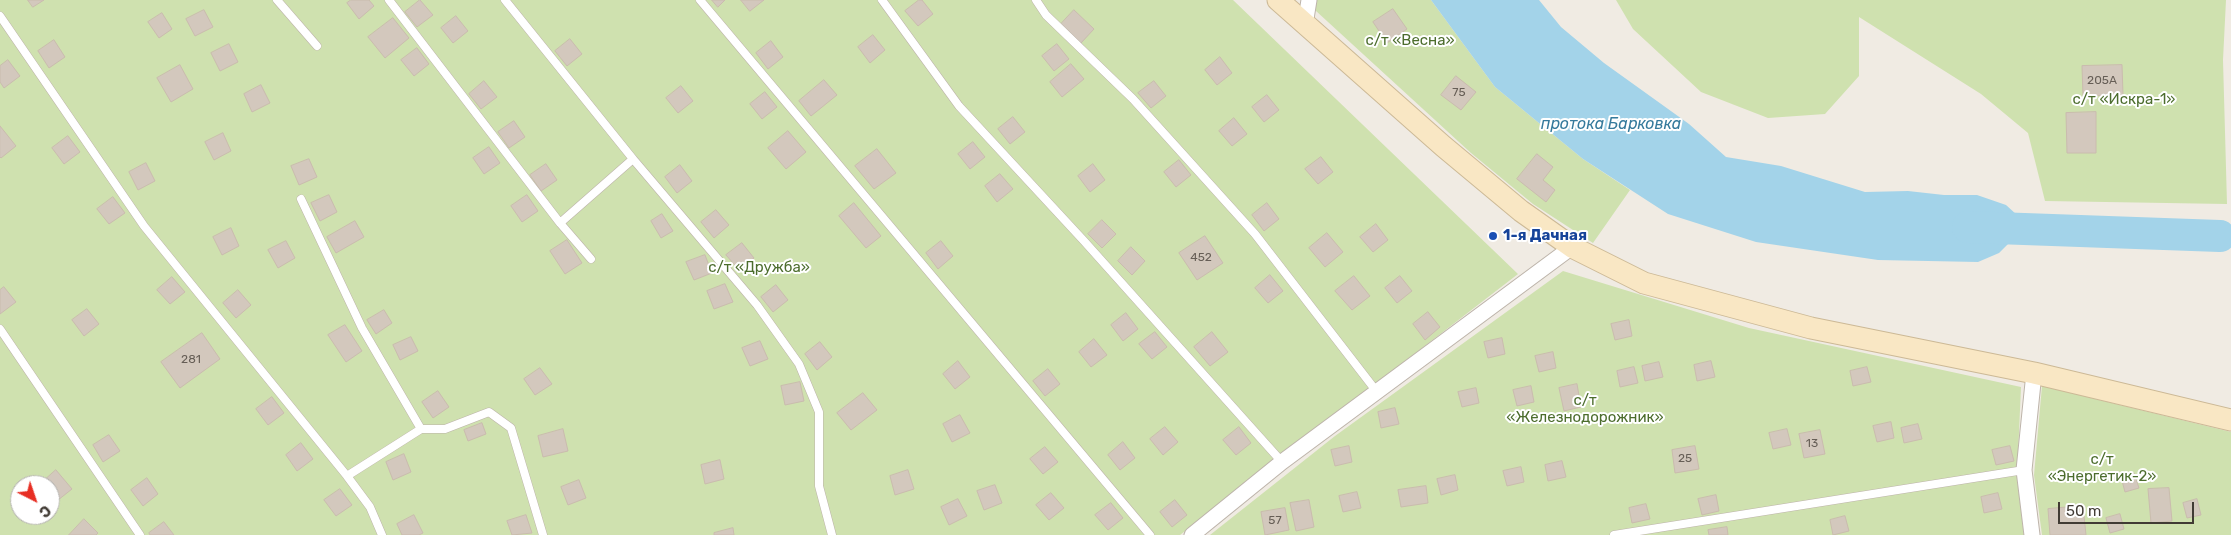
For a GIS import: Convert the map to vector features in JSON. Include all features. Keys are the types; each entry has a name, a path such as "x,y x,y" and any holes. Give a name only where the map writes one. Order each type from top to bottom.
{"main road":[{"path":"1278,0 1496,192 1572,247 1644,283 1811,328 2034,373 2231,420"}],"street":[{"path":"1305,25 1309,0"},
{"path":"1192,535 1282,462 1572,247"},
{"path":"2032,535 2024,470 2034,373"}],"lane":[{"path":"277,0 317,46"},
{"path":"389,0 560,223 591,259"},
{"path":"504,0 633,159 757,305 799,364 819,412 819,486 832,535"},
{"path":"700,0 1150,535"},
{"path":"882,0 959,106 1084,241 1282,462"},
{"path":"1036,0 1046,15 1133,99 1255,234 1377,392"},
{"path":"0,16 144,226 370,507 382,535"},
{"path":"560,223 633,159"},
{"path":"301,198 362,328 421,429"},
{"path":"0,329 140,535"},
{"path":"346,476 421,429 445,429 489,412 511,428 543,535"},
{"path":"1614,535 2024,470"}],"green space":[{"name":"с/т «Дружба»","path":"0,0 1233,0 1518,274 1180,535 0,535"},
{"name":"с/т «Весна»","path":"1304,0 1431,0 1495,87 1583,159 1630,190 1593,243 1533,204 1471,153"},
{"name":"с/т «Искра-1»","path":"1616,0 2226,0 2223,60 2227,204 2045,201 2028,133 1981,94 1859,17 1859,76 1825,114 1768,118 1701,92 1633,29"},
{"name":"с/т «Железнодорожник»","path":"1563,271 1749,328 2021,387 2017,478 2024,535 1210,535 1335,436"},
{"name":"с/т «Энергетик-2»","path":"2042,386 2231,432 2231,535 2042,535 2034,475"}],"water":[{"name":"протока Барковка","path":"1431,0 1539,0 1561,27 1604,63 1689,124 1726,157 1781,166 1865,192 1908,191 1944,195 1977,195 2006,205 2017,215 2010,242 1999,253 1978,262 1878,260 1756,242 1668,214 1583,159 1495,87"}],"building":[{"path":"28,0 44,0 33,7"},
{"path":"351,0 369,0 374,6 359,19 347,3"},
{"path":"420,0 433,15 417,27 405,12"},
{"path":"712,0 725,0 718,7"},
{"path":"741,0 764,0 750,11"},
{"path":"919,0 922,0 933,14 918,26 905,11"},
{"path":"1393,9 1407,29 1387,43 1373,22"},
{"path":"204,10 213,27 195,36 186,19"},
{"path":"1074,10 1094,29 1081,43 1061,24"},
{"path":"162,13 172,29 159,38 148,22"},
{"path":"456,16 468,31 453,43 441,28"},
{"path":"393,18 409,38 385,58 368,37"},
{"path":"873,35 885,50 870,63 858,47"},
{"path":"570,39 582,54 567,66 555,51"},
{"path":"54,40 65,57 49,68 38,51"},
{"path":"771,41 783,57 768,69 756,53"},
{"path":"229,44 238,62 220,71 211,53"},
{"path":"1057,44 1069,59 1054,71 1042,56"},
{"path":"417,48 429,64 414,76 401,60"},
{"path":"1220,57 1232,73 1217,85 1205,70"},
{"path":"8,60 20,76 4,88 0,82 0,66"},
{"path":"1071,64 1084,79 1062,97 1050,82"},
{"path":"180,65 193,89 171,102 157,78"},
{"path":"2122,65 2123,95 2083,96 2082,66"},
{"path":"1456,76 1476,92 1461,110 1441,95"},
{"path":"824,80 837,95 811,116 799,101"},
{"path":"484,81 497,97 481,109 469,94"},
{"path":"1154,81 1166,96 1151,108 1138,93"},
{"path":"261,85 270,103 252,112 244,94"},
{"path":"681,86 693,101 678,113 666,98"},
{"path":"765,92 777,107 762,119 750,104"},
{"path":"1267,95 1279,110 1264,122 1252,107"},
{"path":"2096,112 2096,153 2067,153 2066,113"},
{"path":"1013,117 1025,132 1010,144 998,129"},
{"path":"1234,118 1247,134 1232,146 1219,131"},
{"path":"514,121 525,137 509,148 498,132"},
{"path":"0,126 16,146 1,158 0,157"},
{"path":"788,131 806,152 786,169 768,148"},
{"path":"223,133 231,151 214,160 205,142"},
{"path":"68,136 80,152 64,164 52,148"},
{"path":"973,142 985,157 970,169 958,154"},
{"path":"489,147 500,163 484,174 473,158"},
{"path":"877,149 896,173 874,189 855,166"},
{"path":"1537,154 1553,167 1543,180 1555,190 1546,202 1517,179"},
{"path":"1321,157 1333,172 1318,184 1305,169"},
{"path":"309,159 317,177 299,185 291,166"},
{"path":"1179,160 1191,175 1176,187 1164,172"},
{"path":"146,163 155,181 138,190 129,172"},
{"path":"546,164 557,180 541,191 530,175"},
{"path":"1093,164 1105,180 1090,192 1078,176"},
{"path":"680,165 692,181 677,193 665,177"},
{"path":"1000,174 1013,189 997,202 985,186"},
{"path":"329,195 337,212 320,221 311,203"},
{"path":"527,195 538,211 522,222 511,206"},
{"path":"113,197 125,213 109,224 97,209"},
{"path":"854,203 881,236 866,248 839,216"},
{"path":"1267,203 1279,219 1264,231 1252,215"},
{"path":"716,210 729,225 714,238 701,222"},
{"path":"662,214 673,231 661,238 651,221"},
{"path":"1102,220 1116,234 1102,248 1088,234"},
{"path":"355,221 364,237 336,253 327,237"},
{"path":"1376,224 1388,240 1373,252 1360,237"},
{"path":"231,228 239,246 222,255 213,237"},
{"path":"1327,233 1343,252 1325,267 1309,248"},
{"path":"1205,236 1223,263 1197,280 1179,253"},
{"path":"567,240 582,263 565,274 550,251"},
{"path":"286,241 295,258 278,268 268,250"},
{"path":"941,241 953,256 938,269 926,253"},
{"path":"742,243 754,258 739,270 726,255"},
{"path":"1131,247 1145,261 1132,275 1118,261"},
{"path":"705,255 712,273 694,280 686,262"},
{"path":"1270,275 1283,291 1268,303 1255,288"},
{"path":"1354,276 1370,296 1352,310 1335,291"},
{"path":"1400,276 1412,291 1397,303 1385,288"},
{"path":"172,277 185,292 170,304 157,290"},
{"path":"725,284 733,302 714,309 707,291"},
{"path":"776,285 788,300 773,312 761,297"},
{"path":"4,287 16,302 0,314 0,290"},
{"path":"238,290 251,305 236,318 223,303"},
{"path":"87,309 99,324 84,336 72,320"},
{"path":"384,310 392,323 376,334 367,320"},
{"path":"1428,312 1440,327 1425,340 1413,324"},
{"path":"1126,313 1138,329 1123,341 1111,325"},
{"path":"1629,320 1632,336 1615,340 1611,324"},
{"path":"345,325 362,351 346,362 328,335"},
{"path":"1155,332 1167,347 1152,359 1139,344"},
{"path":"1212,332 1228,352 1210,366 1194,347"},
{"path":"202,333 220,359 180,388 161,362"},
{"path":"411,337 418,351 400,360 393,345"},
{"path":"1502,338 1505,354 1488,358 1484,342"},
{"path":"1094,339 1107,355 1091,367 1079,352"},
{"path":"760,341 768,359 750,366 742,348"},
{"path":"820,342 832,357 817,370 805,354"},
{"path":"1553,352 1556,368 1539,372 1535,356"},
{"path":"958,361 970,377 955,389 943,374"},
{"path":"1711,361 1715,377 1697,381 1694,365"},
{"path":"1659,362 1663,377 1645,381 1642,366"},
{"path":"1634,367 1638,383 1620,387 1617,371"},
{"path":"1867,367 1871,382 1853,386 1850,371"},
{"path":"540,368 552,384 535,395 524,379"},
{"path":"1048,369 1060,384 1045,396 1033,381"},
{"path":"800,382 804,401 785,405 781,386"},
{"path":"1577,384 1581,407 1564,411 1559,388"},
{"path":"1531,386 1534,402 1517,406 1513,390"},
{"path":"1476,388 1479,403 1462,407 1458,392"},
{"path":"438,391 449,407 433,418 422,402"},
{"path":"863,393 877,410 851,430 837,413"},
{"path":"272,397 284,413 268,425 256,409"},
{"path":"1395,408 1399,424 1381,428 1378,412"},
{"path":"960,415 970,433 952,442 943,424"},
{"path":"1891,422 1894,438 1877,442 1873,426"},
{"path":"482,423 486,434 468,441 464,430"},
{"path":"1918,424 1922,439 1904,443 1901,428"},
{"path":"1165,427 1178,442 1163,455 1150,439"},
{"path":"1239,427 1251,443 1236,455 1223,440"},
{"path":"563,429 568,451 543,457 538,436"},
{"path":"1787,429 1791,445 1773,449 1769,433"},
{"path":"1820,430 1825,454 1804,458 1799,434"},
{"path":"109,435 120,451 103,462 93,445"},
{"path":"1123,442 1135,458 1120,470 1108,455"},
{"path":"301,443 313,459 297,471 286,455"},
{"path":"1349,446 1352,462 1335,466 1331,450"},
{"path":"1695,446 1699,469 1675,473 1672,450"},
{"path":"2010,446 2014,461 1996,465 1992,450"},
{"path":"1045,447 1058,462 1043,474 1030,459"},
{"path":"404,454 411,472 393,480 386,462"},
{"path":"720,460 724,479 705,484 701,465"},
{"path":"1562,461 1566,477 1548,481 1545,465"},
{"path":"1521,467 1524,482 1507,486 1503,471"},
{"path":"56,470 72,489 60,498 60,475 50,475"},
{"path":"908,470 914,489 895,495 890,476"},
{"path":"2134,473 2139,488 2125,492 2121,477"},
{"path":"1455,475 1458,490 1441,495 1437,479"},
{"path":"147,478 158,494 143,506 131,490"},
{"path":"579,480 586,498 568,505 561,487"},
{"path":"995,485 1002,503 984,510 977,491"},
{"path":"1426,486 1428,503 1401,507 1398,490"},
{"path":"2169,488 2172,521 2151,523 2148,489"},
{"path":"340,489 352,505 336,516 324,500"},
{"path":"1357,492 1361,508 1343,512 1339,496"},
{"path":"1051,493 1064,508 1049,520 1036,505"},
{"path":"1998,493 2002,509 1984,513 1981,497"},
{"path":"1716,495 1719,511 1702,515 1698,499"},
{"path":"958,499 967,516 949,525 941,507"},
{"path":"2197,499 2201,515 2187,518 2183,503"},
{"path":"1175,500 1187,515 1172,527 1160,512"},
{"path":"1309,500 1314,527 1296,531 1290,503"},
{"path":"1111,503 1123,518 1108,530 1095,515"},
{"path":"1646,504 1650,519 1632,523 1629,508"},
{"path":"2083,506 2086,535 2050,535 2048,509"},
{"path":"1285,508 1289,530 1265,535 1261,512"},
{"path":"2120,514 2124,529 2110,533 2106,518"},
{"path":"414,515 423,533 419,535 402,535 397,524"},
{"path":"526,515 532,533 512,535 507,521"},
{"path":"1845,516 1849,531 1833,535 1830,520"},
{"path":"84,519 98,533 96,535 69,535"},
{"path":"164,522 174,535 150,535 149,533"},
{"path":"1727,527 1728,535 1709,535 1708,530"},
{"path":"733,528 734,535 714,535 714,533"}],"waterway":[{"path":"1968,227 2220,236"}],"place":[{"name":"1-я Дачная","path":"1493,236"}]}
